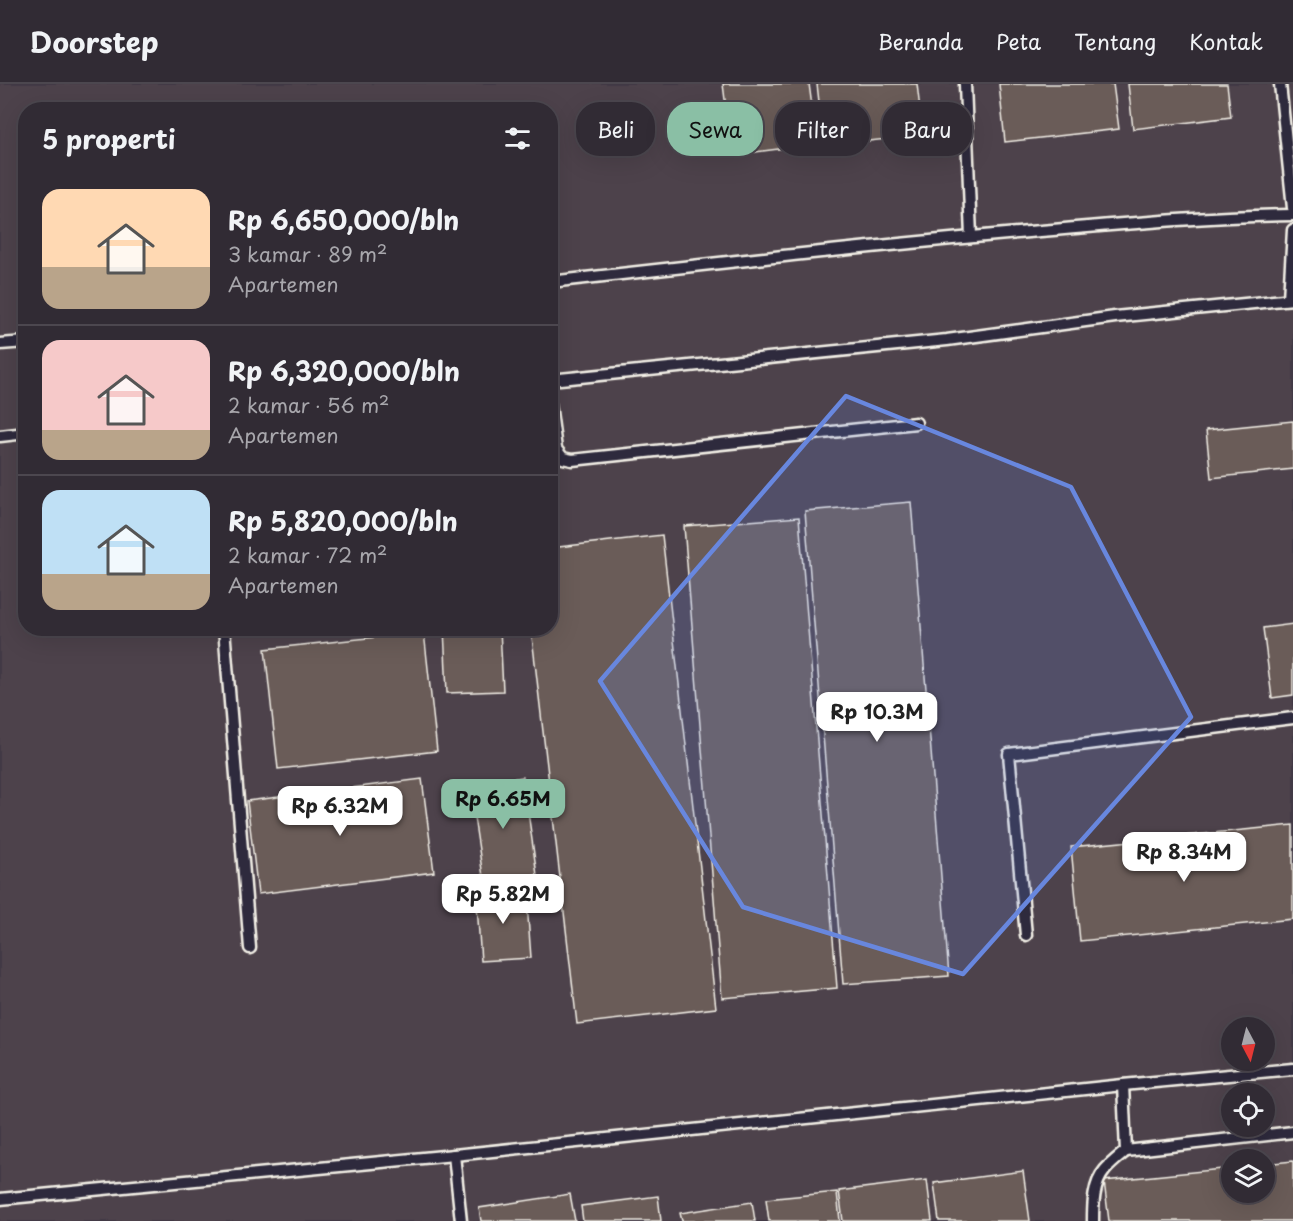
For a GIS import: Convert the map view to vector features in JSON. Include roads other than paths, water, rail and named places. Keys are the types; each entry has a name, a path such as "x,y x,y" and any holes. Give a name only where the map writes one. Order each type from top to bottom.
{"lane":[{"path":"965,84 971,237"},
{"path":"1280,84 1293,208"},
{"path":"558,281 971,237 1166,221 1293,215"},
{"path":"558,379 946,340 1115,317 1291,299 1293,230"},
{"path":"0,344 18,343"},
{"path":"558,452 563,458 572,460 916,423"},
{"path":"0,436 18,434"},
{"path":"225,636 250,948"},
{"path":"1026,935 1009,753 1293,718"},
{"path":"0,1199 1293,1069"},
{"path":"1123,1085 1126,1151"},
{"path":"1093,1221 1096,1188 1103,1172 1126,1151 1293,1132"},
{"path":"454,1155 460,1221"}]}
